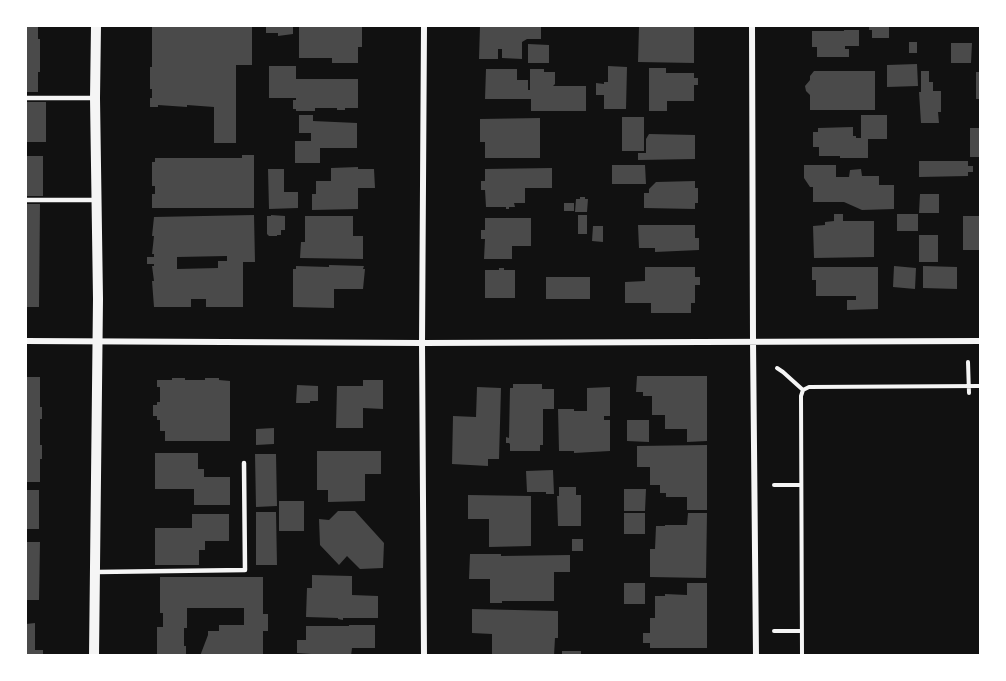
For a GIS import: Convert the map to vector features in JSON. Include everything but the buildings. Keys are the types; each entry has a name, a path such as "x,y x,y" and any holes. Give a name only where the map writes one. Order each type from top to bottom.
{"street":[{"path":"94,656 97,341 96,26"},
{"path":"424,26 422,343 424,656"},
{"path":"752,26 756,656"},
{"path":"26,341 422,343 981,341"}],"lane":[{"path":"26,99 95,98"},
{"path":"26,200 96,200"},
{"path":"94,572 245,570 244,463"}],"path":[{"path":"968,362 969,393"},
{"path":"777,368 803,390"},
{"path":"802,656 801,396 803,390 809,387 981,386"},
{"path":"774,485 801,485"},
{"path":"774,631 802,631"}]}
